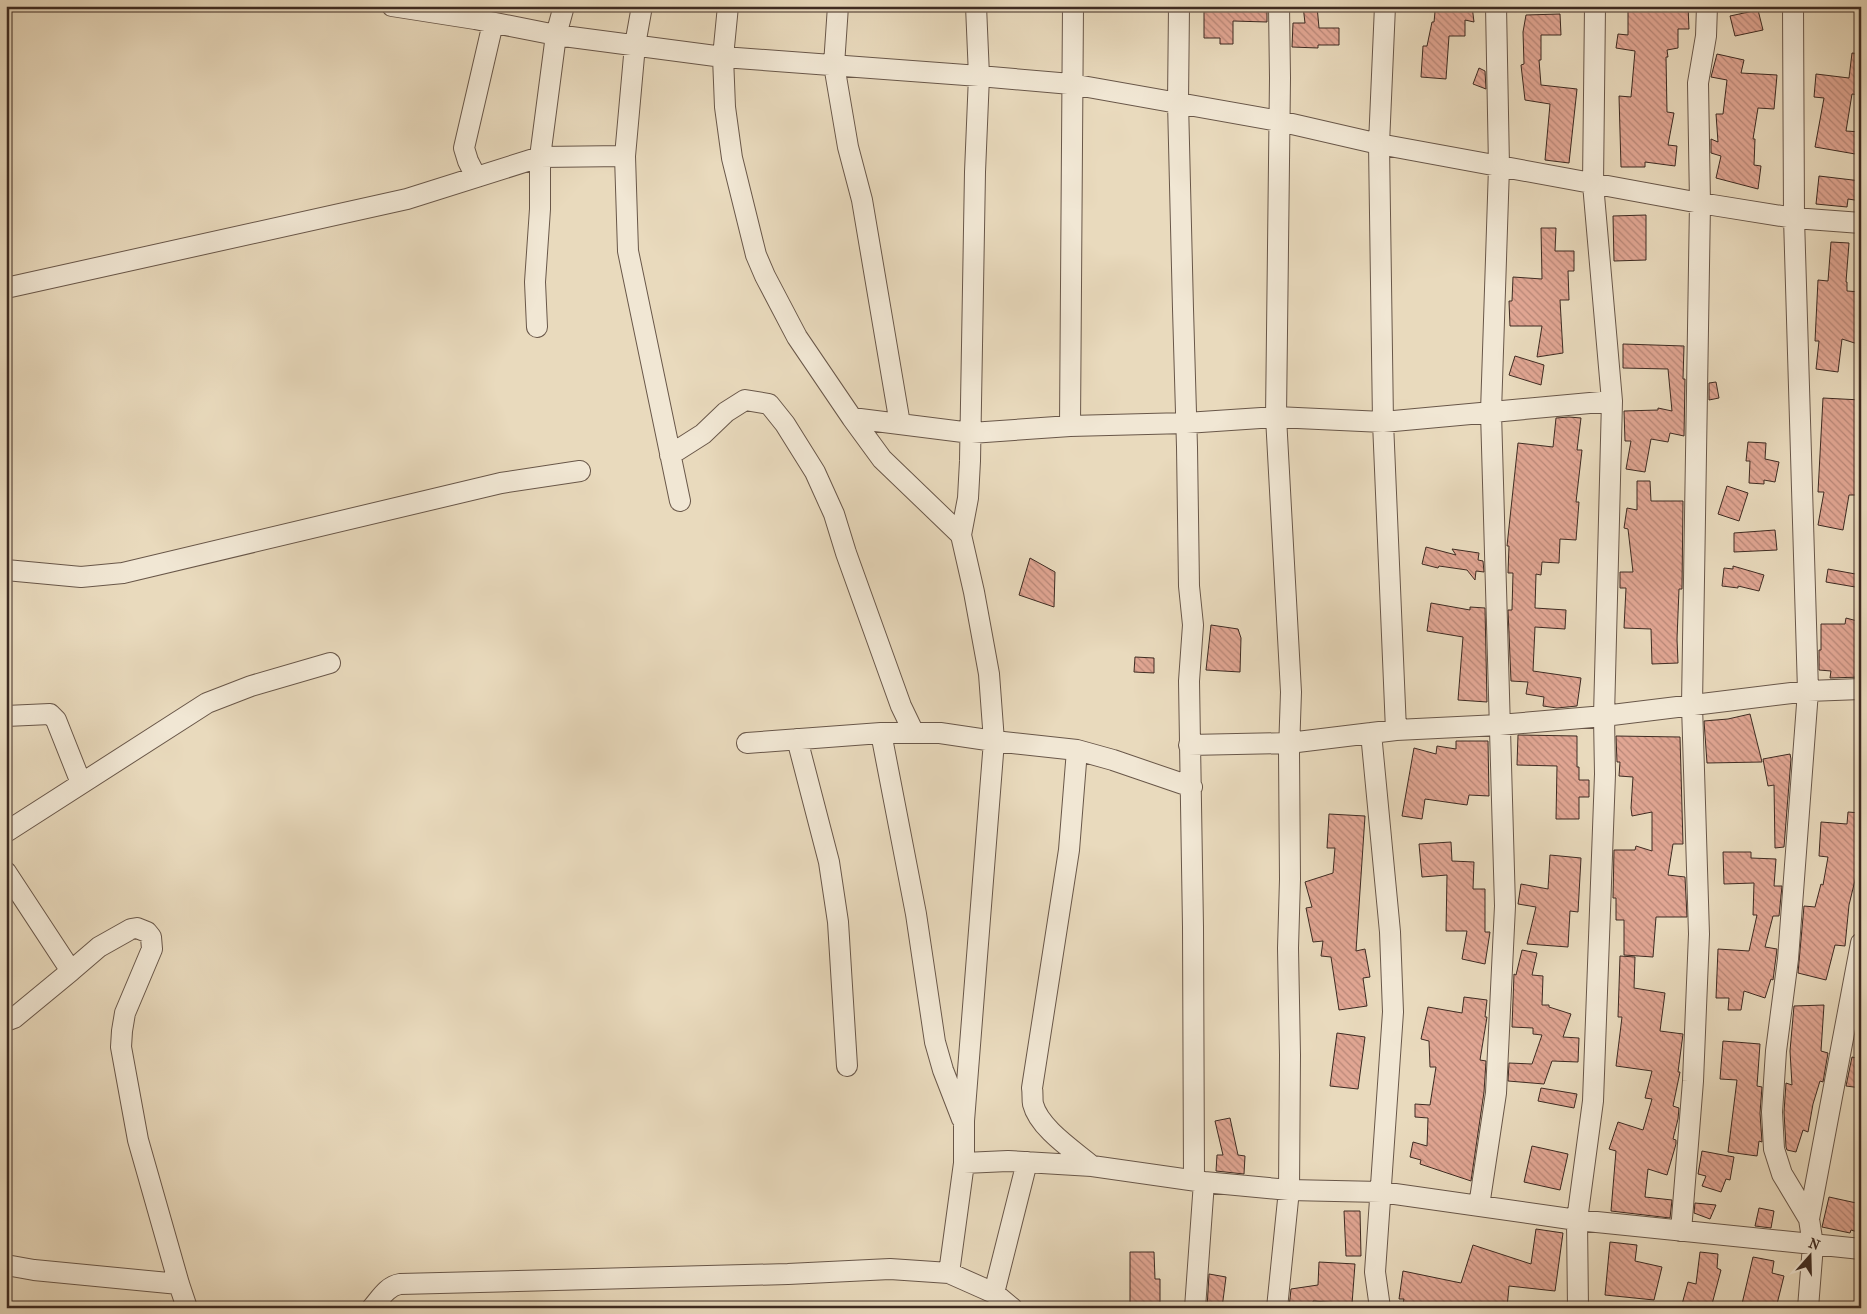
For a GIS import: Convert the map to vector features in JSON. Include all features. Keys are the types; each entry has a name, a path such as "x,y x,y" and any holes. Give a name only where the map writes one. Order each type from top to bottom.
{"street":[{"path":"392,6 482,16 556,35 723,57 1071,84 1279,121 1379,144 1700,203 1794,218 1861,223"},
{"path":"537,327 535,282 540,209 540,157 556,35 564,6"},
{"path":"642,6 635,45 625,156 628,250 680,501"},
{"path":"728,6 723,57 725,107 732,158 756,255 765,276 797,338 882,459 961,535"},
{"path":"838,6 834,65 848,148 862,200 900,424"},
{"path":"949,1273 964,1163 964,1125 994,741 989,674 961,535 968,498 971,433 975,172 979,76 976,6"},
{"path":"1070,426 1073,6"},
{"path":"1179,6 1178,102 1189,586 1193,625 1189,681 1189,745 1192,787 1199,1181 1195,1308"},
{"path":"1277,1308 1288,1190 1289,743 1291,692 1276,417 1280,78 1279,6"},
{"path":"1385,6 1379,144 1383,422 1396,730"},
{"path":"1479,1206 1496,1093 1505,906 1491,412 1499,167 1496,6"},
{"path":"1578,1308 1577,1220 1593,1102 1605,774 1604,716 1612,401 1593,184 1596,6"},
{"path":"1681,1231 1693,1081 1699,934 1692,705 1700,203 1698,83 1706,36 1707,6"},
{"path":"1793,6 1794,218 1808,691 1788,959 1776,1051 1772,1112 1774,1149 1782,1174 1809,1220"},
{"path":"476,177 464,148 482,16"},
{"path":"6,288 407,199 540,157 625,156"},
{"path":"670,454 703,434 726,412 745,400 769,404 785,424 815,472 834,514 846,553 901,706 914,733"},
{"path":"852,418 971,433 1070,426 1186,423 1276,417 1383,422 1612,401"},
{"path":"6,570 81,577 123,573 501,483 580,471"},
{"path":"6,832 207,703 251,686 330,663"},
{"path":"1189,745 1289,743 1396,730 1499,725 1604,716 1808,691 1861,689"},
{"path":"6,716 50,714 56,720 82,783"},
{"path":"747,743 881,733 940,733 1077,750 1113,760 1192,787"},
{"path":"881,733 916,914 935,1042 943,1070 964,1125"},
{"path":"1371,733 1390,932 1393,1012 1375,1272 1380,1308"},
{"path":"797,739 829,862 838,922 847,1066"},
{"path":"1077,750 1069,850 1034,1067 1033,1104 1048,1129 1092,1166"},
{"path":"6,872 71,971"},
{"path":"6,1021 14,1018 99,947 131,929 137,928 147,932 151,937 152,949 125,1013 121,1046 138,1140 179,1284 188,1308"},
{"path":"1808,1308 1813,1244 1809,1220 1861,944"},
{"path":"964,1163 1008,1161 1092,1166 1199,1181 1288,1190 1381,1192 1577,1220 1861,1249"},
{"path":"994,1293 1027,1162"},
{"path":"6,1265 34,1270 179,1284"},
{"path":"372,1308 388,1289 400,1284 788,1274 890,1269 949,1273 994,1293 1012,1308"}],"building":[{"path":"1204,6 1267,6 1267,22 1233,21 1233,44 1220,44 1220,38 1204,38"},
{"path":"1303,6 1317,6 1319,28 1339,28 1339,45 1318,45 1318,48 1292,47 1293,23 1305,23"},
{"path":"1432,6 1472,6 1474,22 1465,20 1465,36 1449,36 1446,79 1421,77 1423,46 1427,46 1432,22 1434,22 1435,12 1432,11"},
{"path":"1628,6 1688,6 1689,29 1678,29 1678,48 1667,50 1668,57 1666,57 1667,112 1674,113 1668,145 1677,146 1675,166 1645,162 1645,167 1621,167 1619,96 1631,97 1635,51 1616,48 1618,34 1628,35"},
{"path":"1758,10 1763,30 1735,36 1730,16"},
{"path":"1560,14 1561,35 1541,35 1541,60 1539,60 1541,85 1577,89 1569,163 1545,160 1550,104 1525,100 1521,65 1524,64 1523,32 1526,15"},
{"path":"1852,53 1861,54 1861,95 1852,94 1846,131 1861,132 1861,155 1815,147 1824,98 1814,97 1816,74 1849,78"},
{"path":"1717,54 1744,60 1741,73 1777,75 1774,109 1758,108 1753,139 1755,139 1754,165 1761,166 1758,189 1716,178 1721,156 1711,153 1711,139 1718,142 1716,114 1723,114 1727,80 1711,77"},
{"path":"1479,68 1485,71 1486,89 1473,84"},
{"path":"1819,176 1861,181 1861,201 1848,199 1847,207 1816,204"},
{"path":"1646,215 1646,260 1614,261 1613,216"},
{"path":"1541,228 1556,228 1555,251 1574,251 1574,271 1568,271 1569,300 1560,300 1563,353 1537,357 1542,326 1510,326 1509,301 1512,301 1513,277 1542,279"},
{"path":"1831,242 1849,243 1847,291 1861,292 1861,345 1842,339 1838,372 1816,369 1819,341 1815,341 1818,280 1828,281"},
{"path":"1623,344 1684,346 1684,436 1670,433 1668,442 1651,439 1645,472 1626,469 1631,441 1625,441 1624,411 1658,410 1658,408 1672,411 1668,369 1623,368"},
{"path":"1515,356 1544,365 1541,385 1509,375"},
{"path":"1716,382 1719,398 1709,400 1709,383"},
{"path":"1823,398 1861,400 1861,495 1849,495 1843,530 1818,525 1824,492 1818,492"},
{"path":"1556,418 1581,418 1577,450 1582,450 1576,502 1579,502 1576,540 1560,539 1559,563 1542,562 1541,575 1536,574 1535,608 1566,610 1565,629 1535,627 1533,671 1581,678 1577,706 1557,708 1543,706 1544,697 1526,694 1528,682 1511,681 1508,610 1512,610 1513,573 1508,573 1509,546 1507,546 1518,443 1553,447"},
{"path":"1748,442 1766,443 1765,459 1779,462 1775,482 1764,480 1764,484 1749,483 1750,461 1746,461"},
{"path":"1637,481 1650,481 1651,501 1683,501 1682,589 1679,589 1677,639 1678,663 1652,664 1651,629 1624,628 1626,588 1620,588 1620,572 1633,572 1628,529 1624,528 1627,508 1637,510"},
{"path":"1727,486 1748,493 1739,521 1718,514"},
{"path":"1775,530 1777,550 1734,552 1734,533"},
{"path":"1426,547 1456,555 1452,549 1479,553 1478,560 1483,561 1484,572 1476,571 1475,580 1467,570 1439,566 1438,568 1422,564"},
{"path":"1030,558 1055,572 1054,607 1019,595"},
{"path":"1733,566 1764,575 1759,591 1738,586 1738,588 1722,586 1724,568 1733,569"},
{"path":"1828,569 1861,575 1861,588 1826,582"},
{"path":"1431,603 1470,610 1470,607 1485,608 1487,702 1458,700 1463,637 1427,631"},
{"path":"1846,618 1861,622 1861,677 1830,678 1831,671 1819,670 1821,624 1845,624"},
{"path":"1211,625 1238,629 1241,638 1240,672 1206,670"},
{"path":"1135,657 1154,658 1154,673 1134,672"},
{"path":"1750,714 1762,762 1707,763 1704,721 1728,719"},
{"path":"1518,735 1577,736 1579,780 1589,780 1589,797 1579,797 1579,819 1556,819 1557,766 1517,765"},
{"path":"1616,736 1680,737 1683,844 1673,844 1668,875 1685,877 1687,917 1656,917 1653,957 1624,955 1624,920 1616,920 1616,898 1613,898 1614,850 1635,850 1636,846 1652,851 1652,812 1632,816 1633,777 1619,776 1620,762 1617,762"},
{"path":"1456,741 1488,741 1489,796 1469,795 1467,805 1425,799 1422,819 1402,816 1414,748 1436,754 1437,746 1456,749"},
{"path":"1790,754 1784,847 1775,848 1774,785 1768,786 1763,759"},
{"path":"1848,812 1861,813 1861,873 1857,872 1849,905 1845,946 1835,945 1826,980 1798,973 1804,906 1815,907 1821,884 1823,885 1828,857 1819,856 1821,822 1847,824"},
{"path":"1329,814 1365,816 1356,951 1365,949 1370,977 1363,978 1367,1006 1339,1010 1331,957 1321,956 1323,941 1313,942 1306,908 1312,907 1305,882 1333,873 1335,848 1327,848"},
{"path":"1451,842 1452,861 1474,862 1473,889 1485,889 1485,932 1490,932 1485,964 1462,959 1467,931 1446,931 1447,875 1422,877 1419,844"},
{"path":"1723,852 1751,852 1751,858 1776,859 1774,886 1782,886 1779,916 1773,916 1765,947 1777,949 1773,980 1771,979 1765,998 1744,991 1741,1010 1728,1010 1729,998 1716,998 1718,949 1749,951 1757,915 1753,915 1754,883 1724,884"},
{"path":"1550,855 1581,858 1578,912 1570,911 1568,947 1527,944 1536,907 1518,904 1521,884 1548,889"},
{"path":"1522,950 1537,953 1532,975 1543,976 1542,1005 1549,1005 1549,1007 1571,1014 1563,1037 1579,1038 1578,1062 1552,1061 1544,1084 1508,1081 1509,1063 1532,1064 1542,1035 1533,1034 1533,1028 1512,1027 1514,974 1516,975"},
{"path":"1620,956 1635,957 1634,988 1665,993 1660,1031 1683,1034 1678,1072 1680,1072 1673,1106 1679,1108 1673,1139 1676,1140 1676,1144 1667,1175 1648,1169 1645,1197 1672,1200 1670,1218 1611,1211 1616,1151 1609,1149 1618,1122 1643,1130 1652,1099 1645,1098 1652,1071 1616,1066 1622,1017 1618,1017"},
{"path":"1464,997 1487,1000 1485,1017 1487,1017 1480,1060 1486,1061 1484,1092 1471,1181 1420,1164 1421,1160 1410,1157 1413,1142 1427,1146 1428,1118 1415,1117 1415,1104 1430,1105 1436,1067 1430,1067 1429,1041 1421,1039 1428,1007 1462,1013"},
{"path":"1824,1005 1821,1051 1828,1053 1823,1082 1820,1081 1813,1104 1808,1132 1803,1130 1796,1152 1787,1150 1784,1112 1786,1083 1792,1085 1790,1051 1794,1006"},
{"path":"1337,1033 1365,1037 1358,1089 1330,1086"},
{"path":"1723,1041 1760,1044 1757,1086 1762,1087 1760,1113 1762,1142 1759,1141 1757,1156 1728,1152 1737,1080 1720,1079"},
{"path":"1852,1057 1861,1059 1861,1088 1846,1086"},
{"path":"1541,1088 1577,1094 1574,1108 1538,1101"},
{"path":"1230,1118 1238,1155 1245,1156 1244,1174 1216,1171 1217,1155 1223,1155 1215,1121"},
{"path":"1532,1146 1568,1154 1560,1190 1524,1182"},
{"path":"1702,1151 1734,1157 1730,1180 1726,1179 1721,1192 1702,1186 1706,1176 1698,1174"},
{"path":"1829,1197 1861,1204 1861,1233 1851,1230 1850,1233 1822,1227"},
{"path":"1695,1203 1716,1205 1710,1219 1694,1213"},
{"path":"1759,1208 1774,1211 1771,1228 1755,1226"},
{"path":"1344,1211 1360,1211 1361,1256 1346,1256"},
{"path":"1536,1229 1563,1233 1555,1291 1509,1286 1507,1308 1402,1308 1404,1299 1399,1299 1403,1271 1461,1283 1473,1245 1531,1264"},
{"path":"1610,1242 1637,1245 1635,1261 1662,1267 1654,1300 1605,1295"},
{"path":"1130,1252 1154,1252 1155,1279 1160,1279 1160,1308 1130,1308"},
{"path":"1700,1252 1718,1254 1717,1268 1721,1270 1711,1308 1681,1308 1688,1282 1696,1284"},
{"path":"1753,1257 1774,1261 1772,1273 1784,1276 1776,1308 1741,1308"},
{"path":"1319,1262 1355,1264 1352,1304 1313,1301 1314,1308 1289,1308 1291,1289 1318,1285"},
{"path":"1209,1274 1226,1277 1222,1308 1207,1308"}]}
